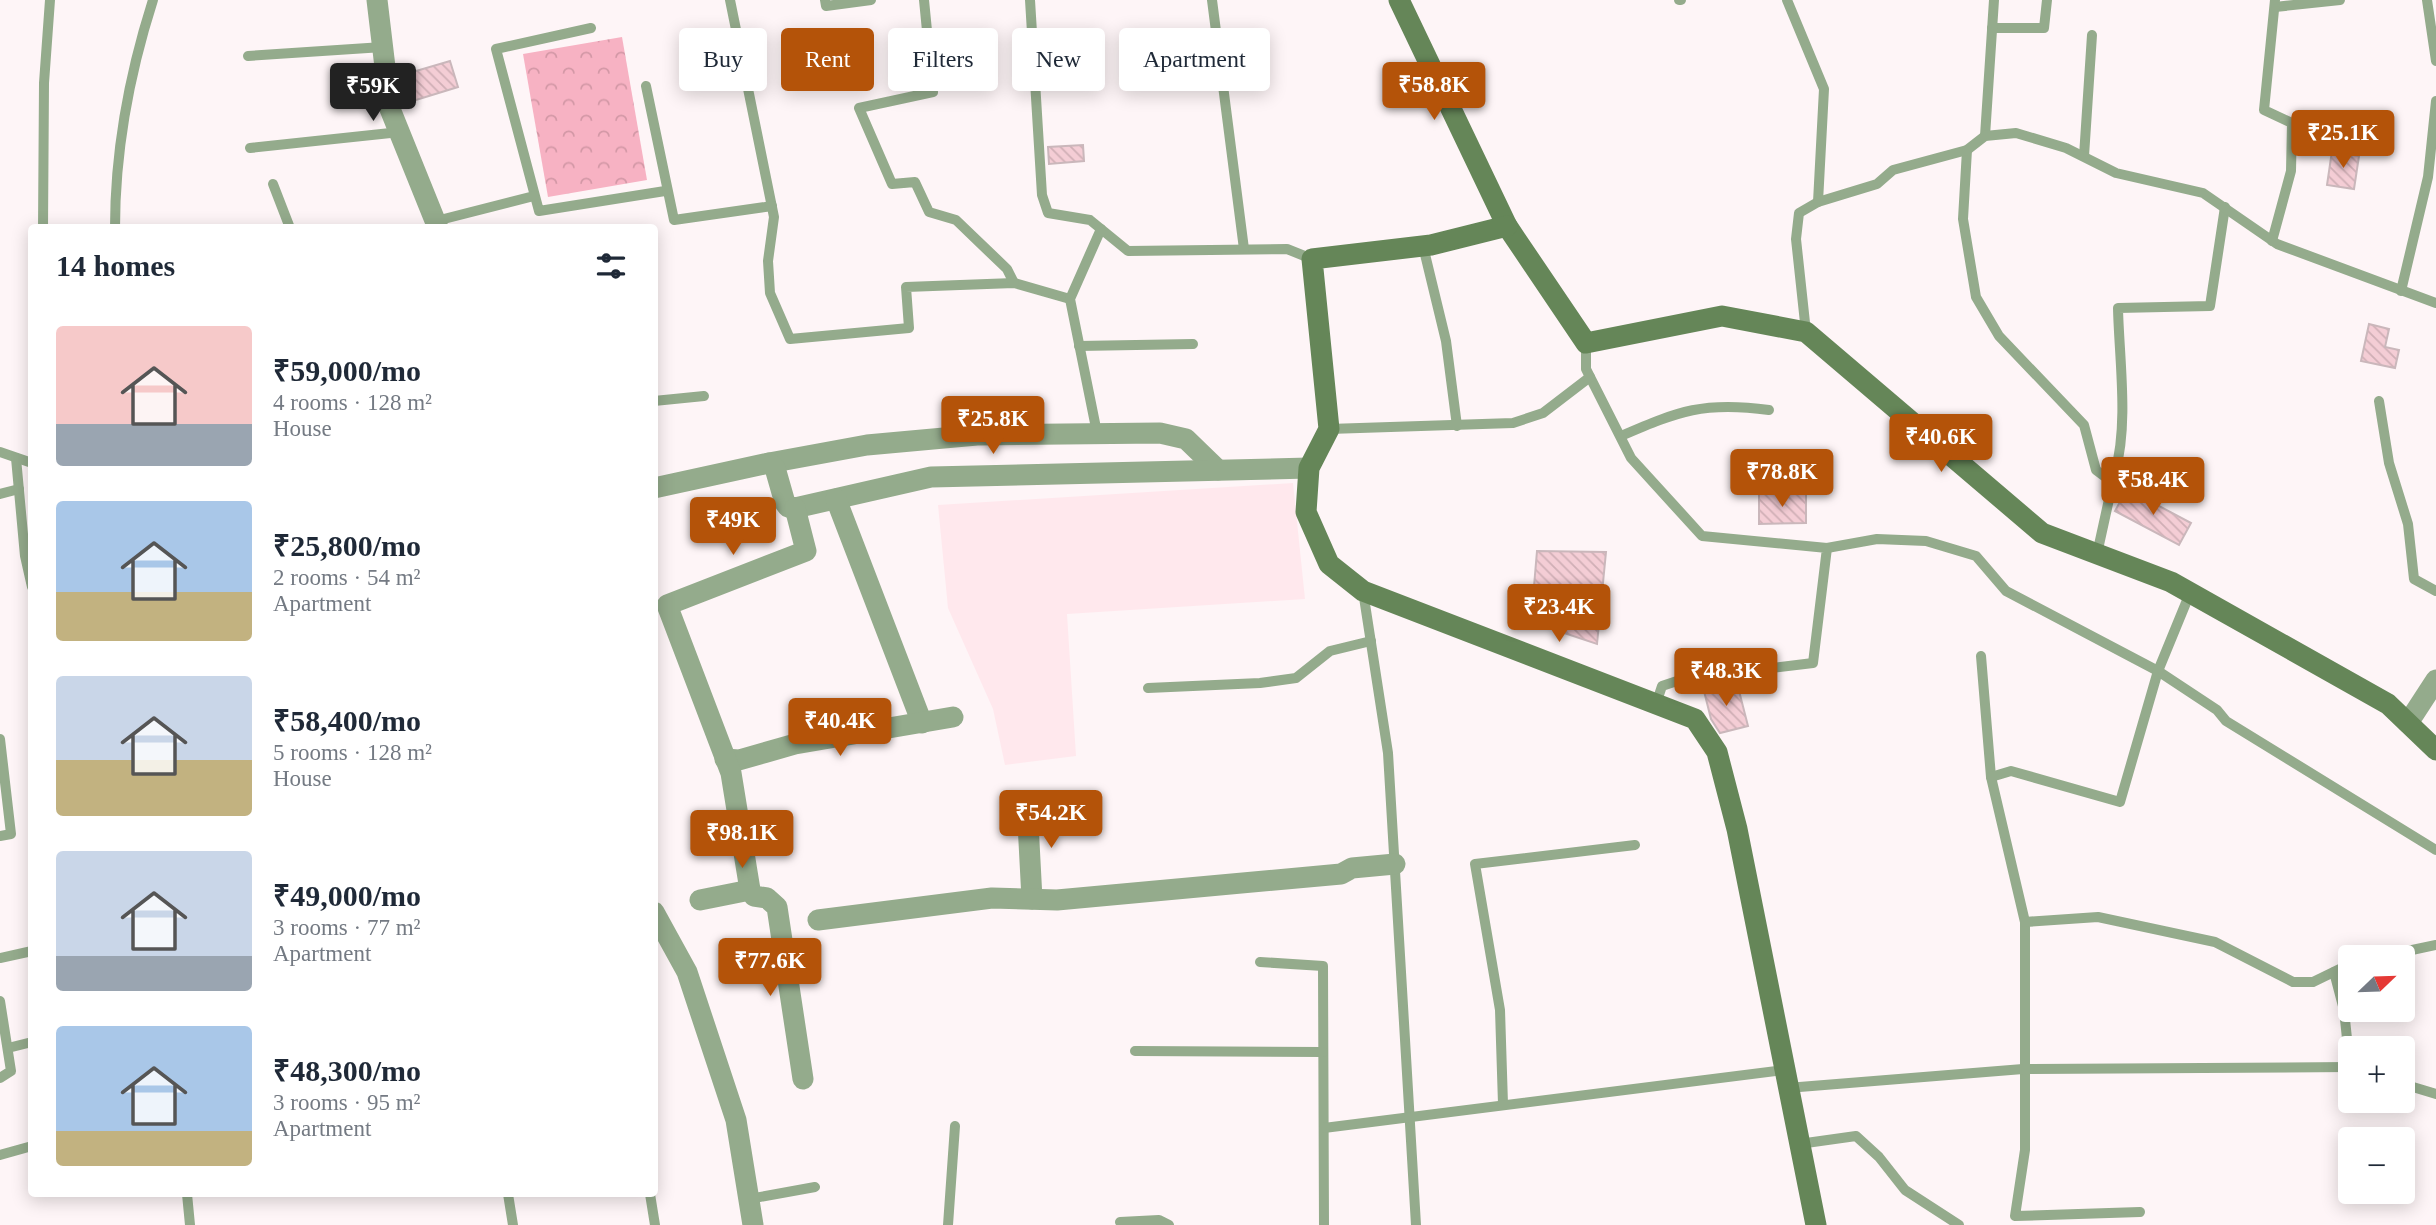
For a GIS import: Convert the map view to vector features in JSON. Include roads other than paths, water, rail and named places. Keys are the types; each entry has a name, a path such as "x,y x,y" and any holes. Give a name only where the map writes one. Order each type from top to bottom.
{"street":[{"path":"377,0 390,109 437,224"},
{"path":"1399,0 1507,226 1586,343 1722,316 1806,332 2042,533 2171,582 2388,704 2436,750"},
{"path":"1507,226 1423,246 1312,259 1329,429 1310,468 1306,512 1329,564 1363,592 1695,719 1717,752 1737,829 1816,1225"},
{"path":"1080,473 1086,429"},
{"path":"658,487 867,445 1086,429 1160,433 1186,439 1218,470"},
{"path":"769,463 775,468 785,503 788,507 795,508 931,477 1310,468"},
{"path":"836,499 922,723"},
{"path":"795,508 806,551 667,605 731,774 750,890 754,896 767,898 777,907 803,1079"},
{"path":"2408,723 2436,680"},
{"path":"725,759 739,760 795,744 953,716"},
{"path":"1027,804 1032,899"},
{"path":"818,920 992,898 1057,900 1340,874 1352,868 1395,864"},
{"path":"700,900 750,890"},
{"path":"658,919 687,972 736,1120 753,1225"}],"lane":[{"path":"43,224 44,83 50,0"},
{"path":"115,224 118,145 136,53 153,0"},
{"path":"730,0 774,217 768,261 770,293 790,339 909,328 906,287 1014,283 1070,299"},
{"path":"825,0 826,6 871,0"},
{"path":"924,0 933,92 859,108 892,184 915,182 929,212 956,220 1007,269 1014,283"},
{"path":"1030,0 1042,195 1048,213 1090,220 1128,251 1287,249 1312,259"},
{"path":"1212,0 1244,249"},
{"path":"1787,0 1824,89 1818,202"},
{"path":"1985,136 1994,0"},
{"path":"1992,28 2044,28 2047,0"},
{"path":"2272,241 2291,171 2292,123 2264,110 2275,3 2340,0"},
{"path":"2427,0 2436,61"},
{"path":"591,28 496,49 540,211 665,191"},
{"path":"2084,156 2092,34"},
{"path":"248,56 383,47"},
{"path":"646,86 665,191 674,220 772,206"},
{"path":"2401,291 2428,177 2436,101"},
{"path":"250,148 400,132"},
{"path":"1806,332 1796,239 1799,213 1818,202 1877,184 1893,170 1966,150 1985,136 2017,133 2084,156 2116,173 2203,193 2272,241 2436,303"},
{"path":"1966,150 1963,219 1976,297 1999,336 2084,425 2096,470 2104,476 2115,472"},
{"path":"273,184 288,224"},
{"path":"437,224 534,196"},
{"path":"2097,554 2119,459 2121,401 2118,308 2210,306 2225,207"},
{"path":"1086,429 1079,346 1070,299 1101,229"},
{"path":"1423,246 1446,341 1457,426"},
{"path":"1586,343 1586,369 1631,457 1703,536 1828,548 1877,540 1926,541 1976,556 2007,591 2158,671 2217,710 2226,721 2436,849"},
{"path":"1079,346 1193,344"},
{"path":"1329,429 1513,424 1543,413 1590,377"},
{"path":"658,401 704,396"},
{"path":"2379,401 2389,463 2408,524 2414,579 2436,591"},
{"path":"1620,436 1677,412 1730,405 1769,410"},
{"path":"0,452 28,462"},
{"path":"16,458 28,569"},
{"path":"0,494 19,489"},
{"path":"1656,704 1662,686 1683,679 1813,663 1828,548"},
{"path":"1363,592 1388,753 1416,1225"},
{"path":"1991,777 2011,771 2120,802 2158,671 2190,593"},
{"path":"1149,688 1260,683 1296,678 1331,650 1371,641"},
{"path":"1981,656 1991,777 2025,922 2025,1150 2015,1216 2140,1212"},
{"path":"0,739 11,834 0,836"},
{"path":"1503,1104 1500,1010 1475,864 1635,845"},
{"path":"2025,922 2098,917 2215,942 2293,982 2313,982 2338,970"},
{"path":"2415,949 2436,945"},
{"path":"0,958 28,952"},
{"path":"1261,962 1323,966 1324,1225"},
{"path":"1324,1128 1503,1104 1785,1079 2023,1069 2350,1067 2344,1010 2334,972"},
{"path":"0,1002 11,1071 0,1078"},
{"path":"8,1048 28,1043"},
{"path":"1135,1051 1323,1052"},
{"path":"2415,1088 2436,1094"},
{"path":"948,1225 955,1126"},
{"path":"1798,1144 1856,1136 1880,1157 1905,1190 1959,1225"},
{"path":"0,1142 2,1155 28,1147"},
{"path":"749,1199 815,1187"},
{"path":"187,1197 190,1225"},
{"path":"508,1197 508,1224"},
{"path":"651,1197 656,1225"},
{"path":"1120,1222 1158,1220 1169,1225"}]}
